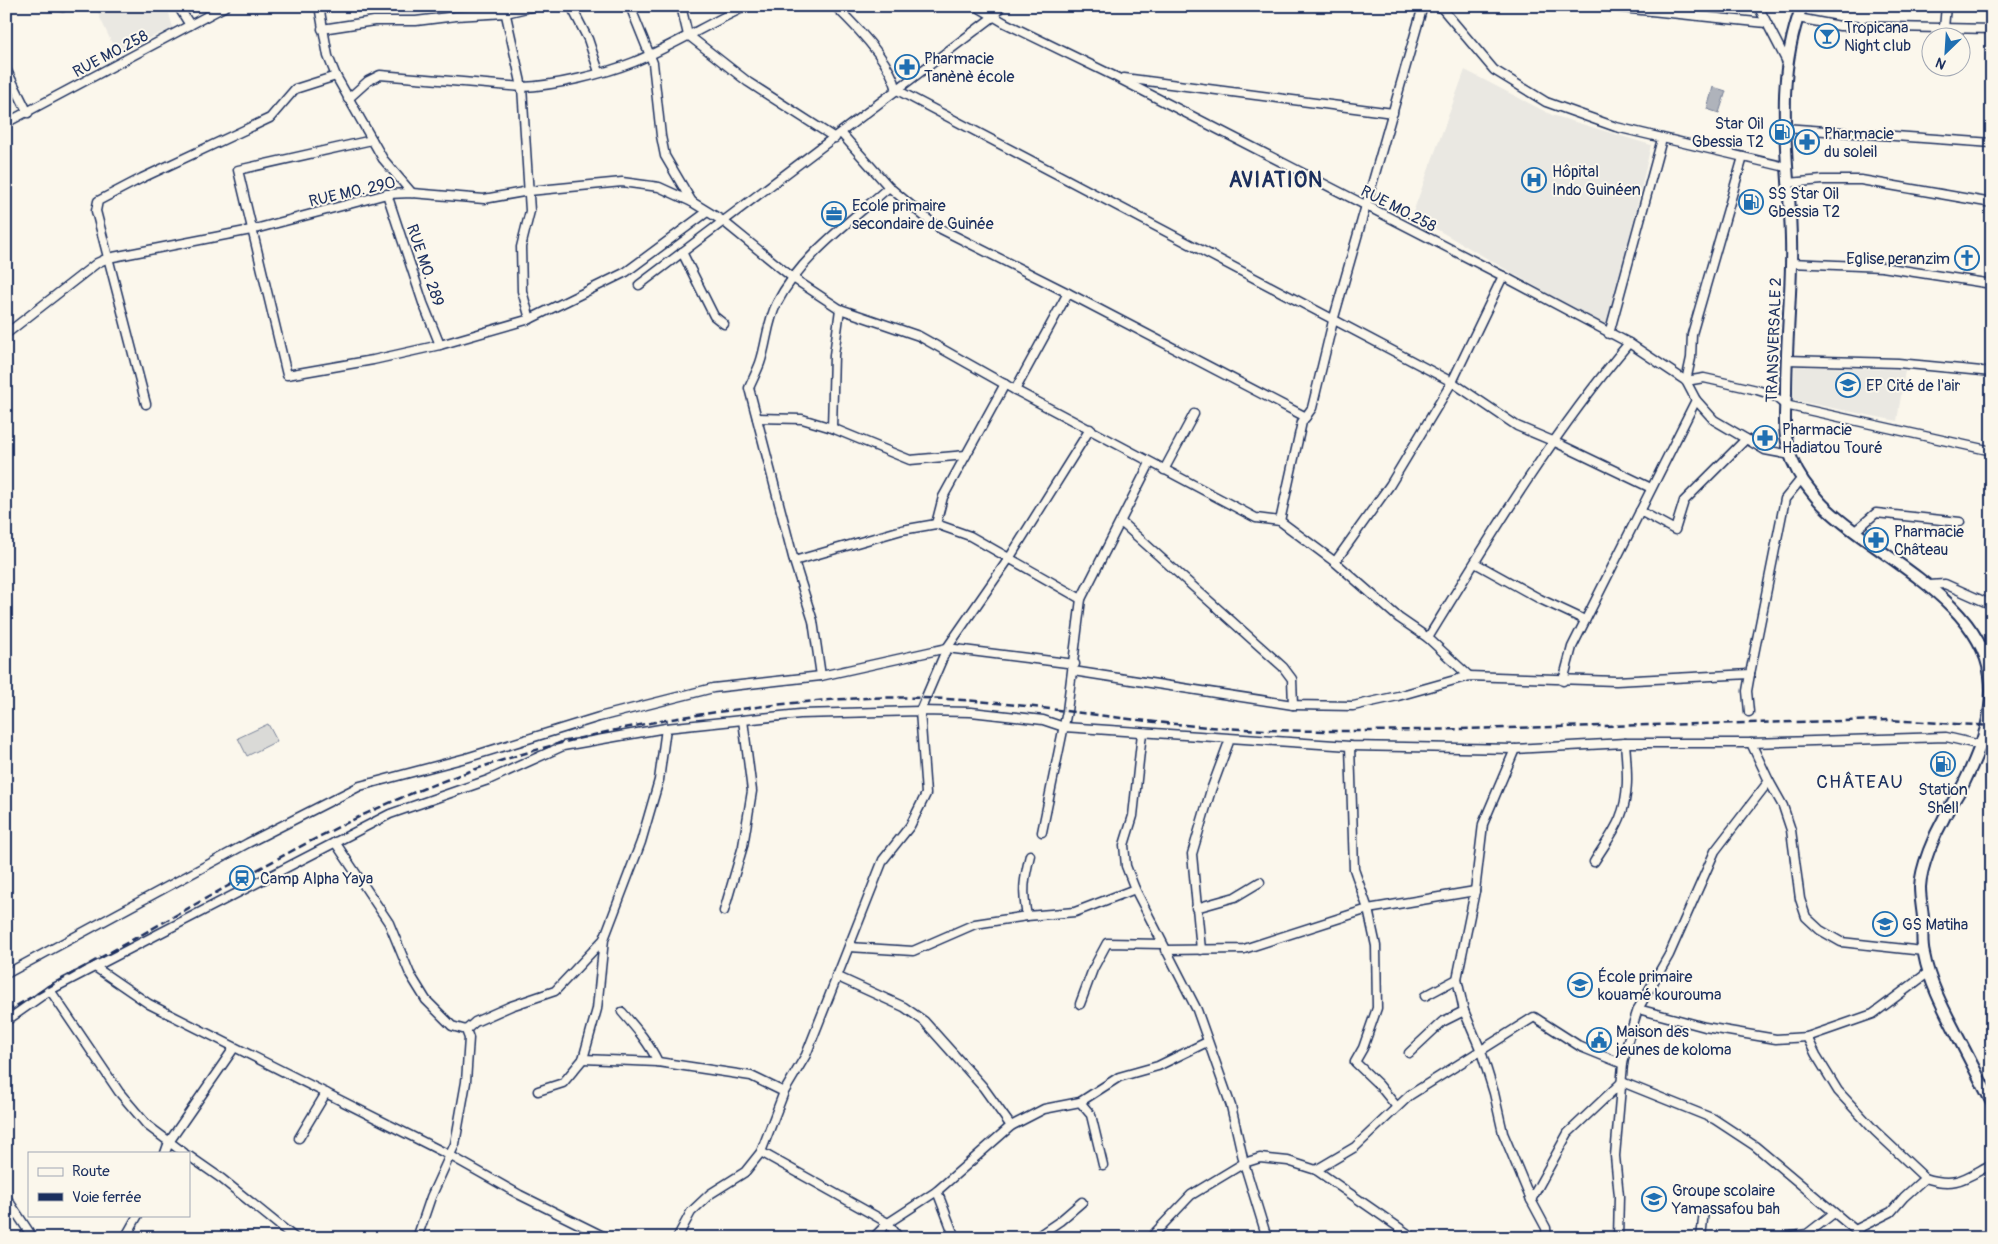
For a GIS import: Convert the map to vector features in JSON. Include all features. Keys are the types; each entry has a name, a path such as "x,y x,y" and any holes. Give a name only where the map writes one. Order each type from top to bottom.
{"main road":[{"name":"TRANSVERSALE 2","path":"1802,6 1787,62 1784,85 1784,128 1791,264 1786,360 1786,436 1791,455 1802,478 1822,504 1854,532 1928,585 1954,610 1975,636 1986,656 1990,677 1992,707 1988,733 1981,744 1965,783 1943,819 1929,850 1920,884 1923,951 1929,972 1942,1006 1992,1103"}],"street":[{"path":"178,6 190,25"},
{"name":"RUE MO.258","path":"6,123 28,113 226,6"},
{"path":"319,6 328,56 336,76 383,159 412,193"},
{"path":"322,29 374,21 416,21 535,6"},
{"path":"571,6 588,40 599,72"},
{"path":"630,6 653,63 660,136 665,156 692,202"},
{"path":"681,6 688,36 748,82 838,136 888,187 937,227 1068,292 1306,417"},
{"path":"348,99 368,81 380,76 522,87 538,86 599,72 632,63 650,55 747,6"},
{"path":"835,6 862,33 894,80 897,90 1452,382 1516,426 1555,442 1651,488"},
{"name":"RUE MO.258","path":"976,6 1503,276 1630,344 1686,381 1696,400 1714,420 1765,450 1791,455"},
{"path":"639,285 838,136 993,16 1001,6"},
{"path":"1423,6 1333,321 1312,408 1302,422 1280,521 1335,562 1399,618 1428,638 1469,676"},
{"path":"1440,6 1494,70 1546,102 1616,127 1786,167"},
{"path":"1603,6 1766,23"},
{"path":"1758,6 1787,62"},
{"path":"1798,18 1840,26 1944,28 1946,6"},
{"path":"505,10 522,87 530,212 521,247 522,291 530,319"},
{"path":"1970,29 1992,29"},
{"path":"6,69 28,113"},
{"path":"146,404 96,211 98,201 270,118 295,89 336,76"},
{"path":"1116,77 1393,113"},
{"path":"1784,128 1992,143"},
{"path":"1610,334 1662,139"},
{"path":"372,140 238,170 287,375 373,360 440,345 530,319 626,272 707,212"},
{"path":"1743,157 1692,334 1691,358 1686,381 1704,378 1758,390 1773,395 1786,405 1992,451"},
{"path":"1788,182 1861,180 1992,203"},
{"name":"RUE MO. 290","path":"6,334 97,264 108,258 251,230 388,194 412,193 484,200 529,191 622,182 659,187 692,202 723,221 793,278 840,309 919,336 1015,390 1256,518 1280,521"},
{"path":"820,676 813,621 794,562 749,388 760,362 771,318 793,278 818,251 888,187"},
{"name":"RUE MO. 289","path":"388,194 423,303 440,345"},
{"path":"682,252 714,316 724,324"},
{"path":"1791,264 1882,267 1992,284"},
{"path":"1335,562 1390,485 1452,382 1503,276"},
{"path":"1015,390 1068,292"},
{"path":"832,428 834,355 840,309"},
{"path":"1428,638 1475,563 1595,383 1630,344"},
{"path":"1786,360 1898,363 1992,372"},
{"path":"936,524 943,497 1005,384"},
{"path":"1563,681 1572,648 1696,400"},
{"path":"1164,470 1194,414"},
{"path":"757,418 802,419 832,428 910,460 966,455"},
{"path":"677,1238 691,1212 710,1194 745,1172 761,1152 784,1092 806,1055 883,860 910,826 926,794 920,711 947,648 1010,557 1090,429"},
{"path":"1640,511 1675,530 1684,501 1746,439"},
{"path":"1042,832 1074,668 1081,599 1150,462"},
{"path":"1749,712 1747,691 1785,499 1802,478"},
{"path":"1854,532 1876,513 1960,522"},
{"path":"1121,522 1284,668 1292,679 1293,705"},
{"path":"794,562 902,530 936,524 970,536 1081,599"},
{"path":"1475,563 1540,599 1586,620"},
{"path":"1928,585 1945,584 1992,604"},
{"path":"6,974 248,843 360,786 466,758 599,717 713,688 820,676 947,648 1293,705 1353,706 1398,696 1469,676 1563,681 1616,681 1750,674"},
{"path":"6,1021 50,990 390,814 488,780 563,746 666,728 800,714 920,711 971,712 1034,719 1064,726 1142,733 1350,746 1515,749 1625,743 1751,743 1946,737 1981,744"},
{"path":"724,911 743,846 752,791 743,720"},
{"path":"538,1091 563,1083 583,1059 598,1009 604,939 641,842 649,815 659,780 666,728"},
{"path":"1142,733 1133,816 1124,845 1126,866 1163,947 1197,1010 1207,1042 1232,1106 1244,1162 1267,1238"},
{"path":"1200,950 1192,854 1211,790 1230,739"},
{"path":"1594,862 1620,819 1624,808 1627,785 1625,743"},
{"path":"1751,743 1783,806 1791,830 1800,899 1806,917 1820,930 1842,942 1923,951"},
{"path":"1350,746 1354,869 1368,909 1376,946 1377,1008 1363,1048 1355,1062 1379,1085 1397,1107"},
{"path":"1515,749 1483,824 1475,891 1457,979 1464,1010 1481,1051 1494,1093 1503,1133 1531,1200 1546,1228 1547,1238"},
{"path":"1618,1238 1619,1196 1615,1156 1623,1064 1638,1008 1669,954 1715,851 1769,780"},
{"path":"335,842 389,922 410,974 426,1000 452,1026 466,1030"},
{"path":"1027,916 1023,893 1030,855"},
{"path":"1196,908 1235,897 1260,882"},
{"path":"849,947 913,951 975,924 1027,916 1075,912 1135,889"},
{"path":"1080,1004 1092,969 1107,943 1200,950 1244,949 1368,909 1475,891"},
{"path":"466,1030 475,1022 511,1006 555,991 604,939"},
{"path":"95,967 149,1004 451,1156 520,1195 607,1238"},
{"path":"1638,1008 1705,1027 1776,1039 1807,1037 1873,1014 1929,972"},
{"path":"836,976 904,1006 924,1021 983,1087 1010,1126"},
{"path":"1425,996 1457,979"},
{"path":"50,990 119,1092 147,1126 183,1152"},
{"path":"1409,1053 1442,1022 1464,1010"},
{"path":"622,1012 637,1028 652,1049 658,1062"},
{"path":"1316,1170 1355,1147 1410,1095 1531,1018 1536,1017 1582,1047 1623,1064"},
{"path":"417,1238 431,1197 455,1144 466,1082 469,1038 466,1030"},
{"path":"1807,1037 1838,1091 1925,1178 1940,1183 1955,1183 1992,1164"},
{"path":"872,1238 888,1223 937,1191 1010,1126 1044,1109 1080,1102 1119,1077 1158,1066 1207,1042"},
{"path":"165,1152 169,1142 234,1048"},
{"path":"583,1059 658,1062 751,1076 784,1092"},
{"path":"1531,1200 1568,1133 1622,1082"},
{"path":"1622,1082 1714,1119 1755,1146 1855,1230 1861,1238"},
{"path":"299,1138 326,1093"},
{"path":"1080,1102 1091,1115 1103,1165"},
{"path":"761,1152 888,1223 899,1238"},
{"path":"190,1157 222,1179 295,1238"},
{"path":"1150,1238 1192,1195 1244,1162 1260,1158 1288,1161 1316,1170 1414,1238"},
{"path":"1855,1230 1891,1212 1925,1178"},
{"path":"937,1191 955,1238"},
{"path":"6,1197 33,1238"},
{"path":"1035,1238 1082,1202"},
{"path":"1701,1238 1704,1210"},
{"path":"1777,1238 1807,1234 1834,1213"},
{"path":"125,1238 137,1216"}],"shaded area":[{"path":"97,6 167,6 173,28 116,52 96,9"},
{"name":"Hôpital Indo Guinéen","path":"1465,70 1552,115 1651,145 1609,329 1412,215"},
{"path":"1713,87 1726,91 1719,113 1707,109"},
{"name":"EP Cité de l'air","path":"1795,366 1905,370 1897,421 1793,400"},
{"path":"268,724 277,741 247,756 238,738"}],"railway":[{"path":"6,1012 283,856 407,795 518,755 599,734 682,717 825,700 903,698 998,703 1186,725 1278,730 1368,731 1889,720 1992,726"}],"place":[{"name":"Tropicana Night club","path":"1827,36"},
{"name":"Pharmacie Tanènè école","path":"907,67"},
{"name":"Star Oil Gbessia T2","path":"1782,132"},
{"name":"Pharmacie du soleil","path":"1807,142"},
{"name":"Hôpital Indo Guinéen","path":"1534,180"},
{"name":"SS Star Oil Gbessia T2","path":"1751,202"},
{"name":"Ecole primaire secondaire de Guinée","path":"834,214"},
{"name":"Eglise peranzim","path":"1967,258"},
{"name":"EP Cité de l'air","path":"1848,385"},
{"name":"Pharmacie Hadiatou Touré","path":"1765,438"},
{"name":"Pharmacie Château","path":"1876,540"},
{"name":"Station Shell","path":"1943,764"},
{"name":"Camp Alpha Yaya","path":"242,878"},
{"name":"GS Matiha","path":"1885,924"},
{"name":"École primaire kouamé kourouma","path":"1580,985"},
{"name":"Maison des jeunes de koloma","path":"1599,1040"},
{"name":"Groupe scolaire Yamassafou bah","path":"1654,1199"}],"district":[{"name":"AVIATION","path":"1276,180"},
{"name":"CHÂTEAU","path":"1860,781"}]}
